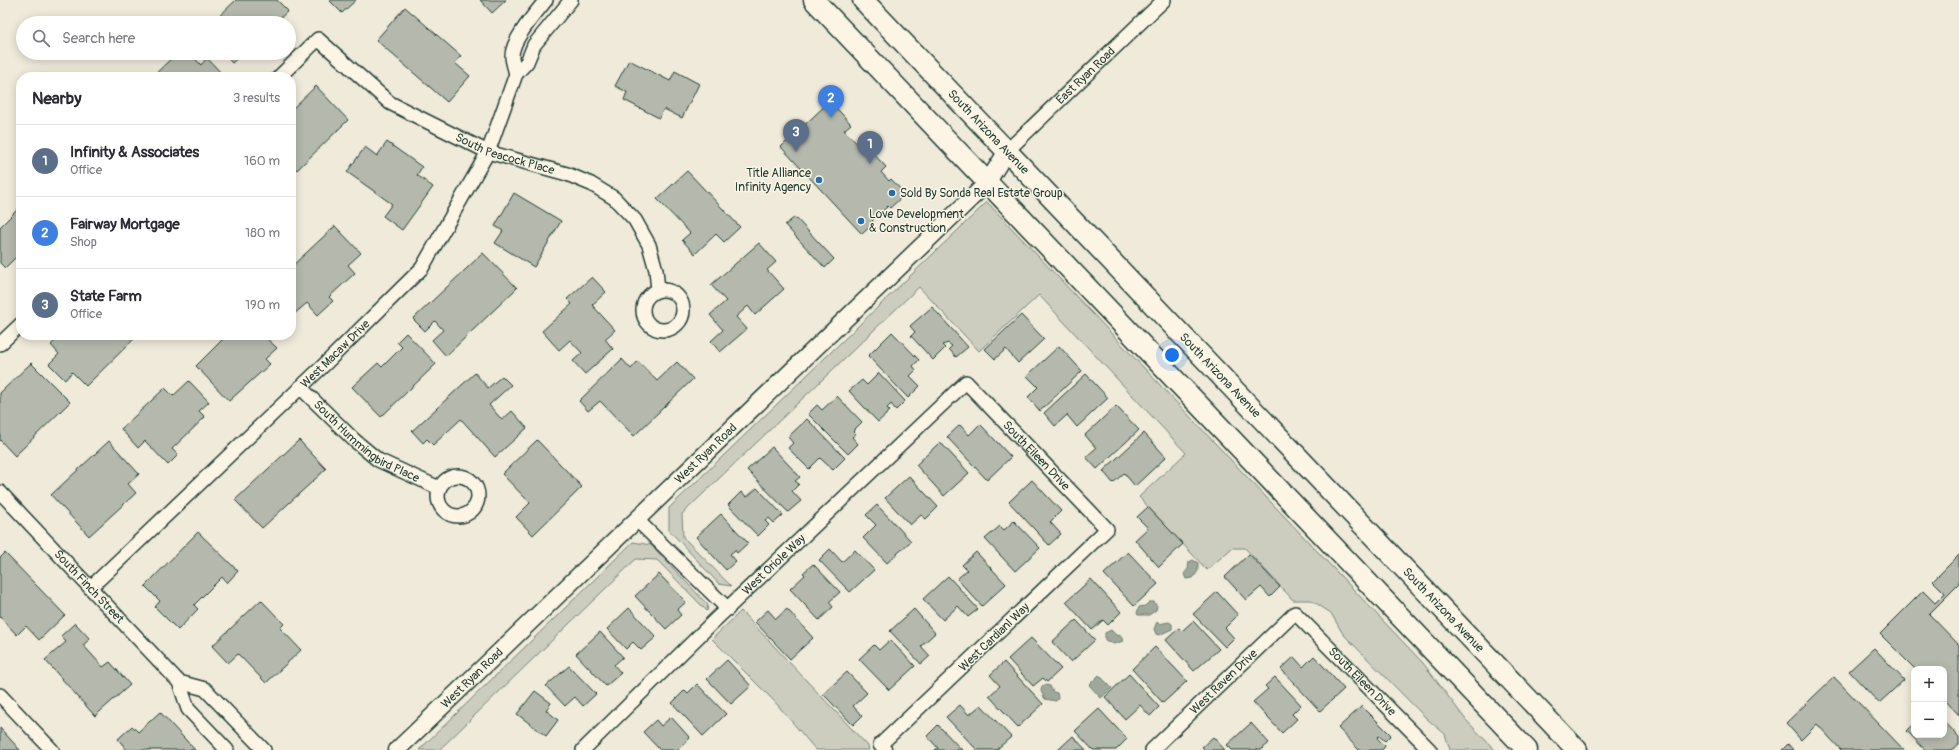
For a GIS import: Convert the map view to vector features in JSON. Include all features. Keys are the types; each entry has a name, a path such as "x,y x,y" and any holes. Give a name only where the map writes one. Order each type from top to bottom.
{"main road":[{"path":"814,0 1527,750"},
{"name":"South Arizona Avenue","path":"863,0 1577,750"}],"street":[{"name":"West Macaw Drive","path":"516,74 512,56 517,41 530,20 546,0"},
{"name":"West Macaw Drive","path":"90,588 422,268 488,152 516,74 527,62 534,45 571,0"},
{"name":"East Ryan Road","path":"1007,151 1164,0"},
{"name":"South Peacock Place","path":"284,72 318,39 390,103 488,152 567,174 591,184 614,198 635,220 648,245 656,270 658,290"},
{"name":"West Ryan Road","path":"397,750 987,183 1007,151"},
{"path":"0,344 16,329"},
{"name":"South Eileen Drive","path":"966,382 1107,528"},
{"name":"West Oriole Way","path":"583,750 728,608 966,382"},
{"name":"South Hummingbird Place","path":"300,387 354,440 378,460 439,488"},
{"name":"South Finch Street","path":"0,492 179,682 188,709 227,750"},
{"path":"638,520 728,608"},
{"name":"West Cardianl Way","path":"882,748 1107,528"},
{"name":"South Eileen Drive","path":"1295,613 1430,750"},
{"name":"West Raven Drive","path":"1152,750 1295,613"},
{"path":"179,682 205,689 264,750"},
{"path":"0,695 52,750"}],"shaded area":[{"path":"987,202 1423,663 1466,720 1495,750 1450,750 1445,734 1426,718 1343,634 1331,613 1311,600 1293,600 1245,548 1232,548 1207,570 1139,497 1186,453 1039,295 979,351 919,287 682,514 683,537 731,586 719,584 669,530 669,508"},
{"path":"633,542 651,545 708,605 707,611 657,560 636,559 439,750 419,750"},
{"path":"1193,560 1198,563 1198,571 1193,578 1186,579 1184,574 1188,569 1189,562"},
{"path":"1149,602 1154,602 1157,606 1156,610 1149,615 1138,615 1137,613 1139,607 1145,606"},
{"path":"741,611 868,746 869,750 816,750 775,702 712,639"},
{"path":"1157,622 1159,624 1169,622 1172,624 1172,629 1159,635 1156,634 1154,629"},
{"path":"1111,630 1116,635 1121,636 1123,641 1114,644 1105,640 1105,633"},
{"path":"1099,675 1112,688 1101,698 1089,685"},
{"path":"1042,686 1050,686 1053,692 1057,693 1058,698 1056,701 1045,699 1041,691"}],"building":[{"path":"236,0 277,0 288,11 283,16 219,16"},
{"path":"329,0 356,0 342,13"},
{"path":"480,0 506,0 492,13"},
{"path":"405,7 461,56 455,63 470,76 447,102 376,40"},
{"path":"170,60 196,60 201,65 205,60 209,60 220,72 157,72"},
{"path":"629,60 670,81 675,71 699,84 682,118 664,109 659,118 624,100 627,92 615,86"},
{"path":"316,86 348,120 297,170 296,169 296,105"},
{"path":"830,101 851,124 844,130 865,152 868,148 886,167 881,172 889,181 891,179 905,194 890,208 888,206 872,221 874,223 862,234 781,147"},
{"path":"387,142 422,167 417,175 433,187 402,230 383,216 392,204 347,172 365,147 377,156"},
{"path":"687,171 740,227 724,242 716,234 695,254 682,240 690,233 657,199"},
{"path":"514,193 561,221 534,267 495,243 503,231 495,226"},
{"path":"16,211 16,257 5,268 0,263 0,227"},
{"path":"795,217 834,259 825,268 785,225"},
{"path":"335,226 361,253 348,265 355,273 329,297 333,301 318,315 307,303 296,312 296,262"},
{"path":"759,243 776,262 767,270 784,289 755,315 748,306 736,317 747,329 720,352 711,341 723,330 710,315 726,301 711,285"},
{"path":"483,253 517,288 446,356 432,340 443,330 435,321 425,331 413,319"},
{"path":"592,277 606,292 592,305 615,330 605,339 613,349 585,374 573,361 582,353 570,340 559,350 542,331 572,304 567,299"},
{"path":"932,307 968,347 956,357 949,349 952,346 948,343 942,345 945,348 933,360 911,336 915,332 910,326"},
{"path":"1021,315 1044,339 1018,363 1006,349 995,359 985,349"},
{"path":"892,332 919,360 913,366 916,370 910,376 920,386 908,398 868,356"},
{"path":"406,333 436,364 381,417 352,387 378,363 382,367 402,347 397,342"},
{"path":"56,340 133,340 86,386 72,372 65,380 49,364 59,354 51,345"},
{"path":"222,340 268,340 277,348 265,359 270,364 229,401 196,366"},
{"path":"1059,346 1082,371 1040,411 1028,397 1038,387 1027,376"},
{"path":"622,359 631,369 638,361 657,381 677,362 693,379 634,436 600,401 588,411 579,401"},
{"path":"31,363 70,402 15,456 0,440 0,393"},
{"path":"475,373 488,388 502,376 511,385 489,405 502,420 512,411 527,428 495,457 461,419 433,445 427,439 423,443 412,431"},
{"path":"879,373 905,401 896,410 891,404 887,408 890,411 878,422 849,391 862,380 867,385"},
{"path":"1086,374 1108,398 1077,427 1067,415 1055,426 1044,413"},
{"path":"189,381 209,402 199,411 205,417 172,449 178,455 168,465 145,441 138,448 121,429 165,388 173,396"},
{"path":"837,396 862,422 853,431 856,434 852,437 858,444 848,454 808,414 817,405 822,410"},
{"path":"1116,406 1139,430 1097,469 1086,457 1096,448 1085,435"},
{"path":"807,419 845,458 833,470 820,458 809,469 788,448 793,443 788,437"},
{"path":"980,424 1011,457 987,480 947,437 960,425 969,435"},
{"path":"1144,433 1166,457 1135,486 1124,473 1113,483 1103,471"},
{"path":"299,440 326,469 262,528 235,500"},
{"path":"537,440 582,487 533,535 516,517 530,503 502,474"},
{"path":"109,441 139,474 128,484 136,493 89,536 51,495"},
{"path":"940,442 969,473 944,496 916,465"},
{"path":"772,447 800,477 795,481 799,484 792,491 801,501 788,512 747,470"},
{"path":"909,476 938,507 926,519 921,515 910,525 885,498"},
{"path":"1032,480 1061,511 1050,522 1061,534 1049,545 1009,502"},
{"path":"757,488 783,515 774,523 769,518 765,521 769,525 758,536 728,505 741,492 747,497"},
{"path":"877,505 911,541 887,563 863,538 876,525 866,515"},
{"path":"1148,507 1183,544 1159,567 1135,540 1148,528 1137,517"},
{"path":"721,514 748,543 737,553 735,550 730,554 736,561 726,570 696,537"},
{"path":"1014,521 1040,548 1015,571 985,539 1000,526 1004,530"},
{"path":"198,532 238,571 227,583 222,577 194,605 198,609 178,630 155,607 160,601 145,586"},
{"path":"830,549 842,562 855,550 874,570 850,592 819,560"},
{"path":"976,552 1006,584 982,606 957,579 967,570 962,565"},
{"path":"1128,552 1158,584 1134,606 1104,574"},
{"path":"5,553 65,615 39,640 26,626 17,635 0,617 0,558"},
{"path":"1249,554 1280,587 1270,597 1261,587 1246,600 1225,577"},
{"path":"1959,555 1959,584 1929,614 1959,645 1959,715 1947,702 1947,666 1912,666 1880,634 1923,591 1935,603 1945,593 1933,581"},
{"path":"813,564 840,592 829,602 833,607 819,620 790,589 805,575 803,573"},
{"path":"659,574 686,602 677,610 681,615 666,629 635,596"},
{"path":"948,576 978,609 968,617 958,606 943,620 923,599"},
{"path":"1091,579 1121,612 1108,625 1103,620 1092,630 1066,602"},
{"path":"1217,592 1238,615 1225,628 1234,638 1225,647 1193,614"},
{"path":"261,600 284,624 280,628 301,650 266,683 238,654 228,663 212,646"},
{"path":"629,608 656,637 641,650 633,642 626,649 607,629"},
{"path":"787,609 813,638 790,659 755,622 768,610 776,619"},
{"path":"914,609 935,633 921,646 930,656 921,664 890,631"},
{"path":"1076,620 1095,640 1071,662 1052,642"},
{"path":"1193,621 1219,649 1194,671 1166,640 1179,628 1182,631"},
{"path":"75,623 90,639 83,645 103,667 110,662 130,685 95,716 45,660 66,642 61,636"},
{"path":"600,632 623,657 614,665 621,673 606,686 576,654"},
{"path":"1031,638 1061,669 1047,682 1043,678 1033,686 1008,659"},
{"path":"890,640 915,666 889,690 859,659 874,645 879,650"},
{"path":"1155,647 1187,681 1163,703 1132,669"},
{"path":"1874,648 1904,680 1879,703 1849,671"},
{"path":"1314,656 1344,689 1320,711 1281,669 1294,657 1303,667"},
{"path":"727,660 751,686 731,704 707,679"},
{"path":"1004,662 1043,704 1018,727 989,696 1000,686 990,675"},
{"path":"569,666 596,694 583,706 575,697 565,706 546,686"},
{"path":"847,672 867,693 853,706 862,716 853,725 823,694"},
{"path":"1129,674 1159,707 1150,716 1140,705 1125,719 1105,697"},
{"path":"1275,677 1301,705 1292,714 1297,719 1282,733 1253,702 1268,689 1265,686"},
{"path":"1834,677 1904,750 1841,750 1817,724 1801,740 1786,723"},
{"path":"697,684 726,714 703,736 672,703 685,690 688,693"},
{"path":"535,691 551,703 546,710 558,720 546,736 517,714"},
{"path":"960,705 969,715 981,705 1011,737 996,750 977,750 946,717"},
{"path":"1362,706 1391,735 1385,741 1379,736 1377,738 1385,746 1382,750 1359,750 1338,728"},
{"path":"1099,709 1127,739 1116,750 1093,750 1075,731"},
{"path":"160,712 195,750 127,750 118,739 132,726 138,732"},
{"path":"671,717 690,738 678,750 660,750 643,732 656,720 661,726"},
{"path":"1251,723 1269,743 1261,750 1232,750 1227,745"},
{"path":"1947,724 1959,737 1959,744 1952,750 1925,750 1914,738 1947,738"},
{"path":"938,725 962,750 935,750 938,748 927,736"},
{"path":"1911,727 1911,735 1907,731"},
{"path":"0,728 20,750 0,750"},
{"path":"1073,736 1086,750 1058,750"},
{"path":"1213,737 1225,750 1205,750 1202,747"},
{"path":"1788,744 1793,750 1782,750"}],"place":[{"name":"Fairway Mortgage","path":"831,118"},
{"name":"State Farm","path":"796,152"},
{"name":"Infinity & Associates","path":"870,164"},
{"name":"Title Alliance Infinity Agency","path":"819,180"},
{"name":"Sold By Sonda Real Estate Group","path":"892,193"},
{"name":"Love Development & Construction","path":"861,221"}]}
